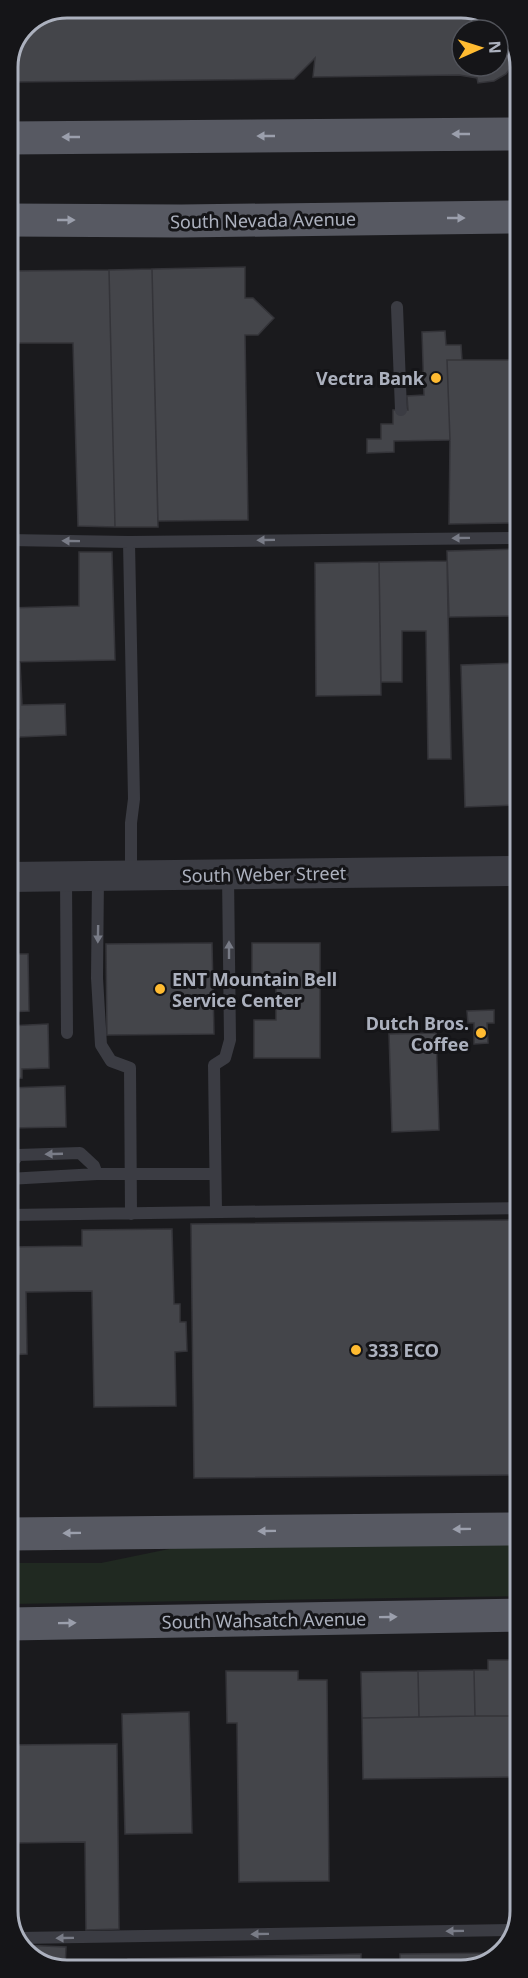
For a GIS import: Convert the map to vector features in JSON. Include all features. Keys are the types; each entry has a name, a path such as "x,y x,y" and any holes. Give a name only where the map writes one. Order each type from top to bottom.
{"main road":[{"path":"18,138 510,134"},
{"name":"South Nevada Avenue","path":"18,220 181,221 510,217"},
{"path":"18,1534 510,1529"},
{"name":"South Wahsatch Avenue","path":"18,1624 510,1615"}],"street":[{"name":"South Weber Street","path":"18,877 510,871"}],"lane":[{"path":"398,307 401,410"},
{"path":"18,540 129,542 510,538"},
{"path":"129,542 134,799 131,823 131,875"},
{"path":"216,1212 214,1065 225,1058 230,1040 228,874"},
{"path":"66,876 67,1033"},
{"path":"98,876 97,978 101,1045 111,1061 130,1068 131,1214"},
{"path":"18,1155 80,1153 94,1166 97,1174"},
{"path":"18,1178 97,1174 215,1174"},
{"path":"18,1215 510,1208"},
{"path":"27,1938 505,1930"}],"shaded area":[{"path":"510,1542 510,1596 18,1604 18,1563 101,1563 174,1548"}],"building":[{"path":"450,18 450,75 313,77 315,58 294,79 18,82 19,58 26,40 40,26 58,19"},
{"path":"477,78 499,78 494,81 478,83"},
{"path":"245,267 245,298 253,298 274,318 258,335 245,335 248,520 158,521 152,269"},
{"path":"152,269 158,527 115,527 109,270"},
{"path":"109,270 115,527 78,526 73,343 18,343 18,271"},
{"name":"Vectra Bank","path":"445,331 446,345 461,345 462,360 447,360 450,440 394,441 394,452 367,453 367,439 381,439 381,424 393,424 393,410 408,410 407,396 424,395 422,332"},
{"path":"447,360 510,360 510,523 449,524 450,440"},
{"path":"510,549 510,616 449,617 447,551"},
{"path":"79,552 112,552 115,660 18,662 18,608 79,606"},
{"path":"447,561 451,759 428,759 426,631 402,631 402,682 381,682 379,562"},
{"path":"379,562 381,695 316,696 315,563"},
{"path":"18,662 20,662 22,705 65,704 66,735 19,737"},
{"path":"510,663 510,805 465,807 461,665"},
{"name":"ENT Mountain Bell Service Center","path":"212,943 214,1034 107,1035 106,944"},
{"path":"252,943 320,943 320,1058 254,1058 254,1020 276,1020 276,980 252,980"},
{"path":"18,954 28,954 29,1011 18,1012"},
{"name":"Dutch Bros. Coffee","path":"494,1010 494,1023 487,1023 488,1043 474,1044 474,1023 468,1023 467,1011"},
{"path":"48,1024 49,1068 22,1069 22,1078 18,1078 18,1026"},
{"path":"436,1033 439,1130 392,1132 389,1034"},
{"path":"65,1086 66,1127 18,1128 18,1088"},
{"name":"333 ECO","path":"510,1220 510,1475 194,1478 191,1224"},
{"path":"172,1229 174,1304 180,1304 180,1322 186,1322 187,1351 175,1352 176,1406 94,1407 92,1291 26,1292 27,1354 18,1354 18,1247 82,1246 82,1230"},
{"path":"488,1660 510,1660 510,1716 475,1716 474,1670 488,1670"},
{"path":"474,1670 475,1716 419,1717 418,1671"},
{"path":"226,1671 298,1671 298,1680 327,1680 329,1881 239,1882 237,1723 227,1723"},
{"path":"418,1671 419,1717 362,1718 361,1672"},
{"path":"189,1712 192,1833 125,1834 122,1714"},
{"path":"510,1716 510,1777 363,1779 362,1718"},
{"path":"117,1744 119,1929 86,1930 85,1842 18,1843 18,1745"},
{"path":"33,1946 66,1947 64,1960 48,1956"},
{"path":"485,1953 461,1960 400,1960 400,1954"},
{"path":"361,1954 361,1960 128,1959"}],"place":[{"name":"Vectra Bank","path":"436,378"},
{"name":"ENT Mountain Bell Service Center","path":"160,989"},
{"name":"Dutch Bros. Coffee","path":"481,1033"},
{"name":"333 ECO","path":"356,1350"}]}
